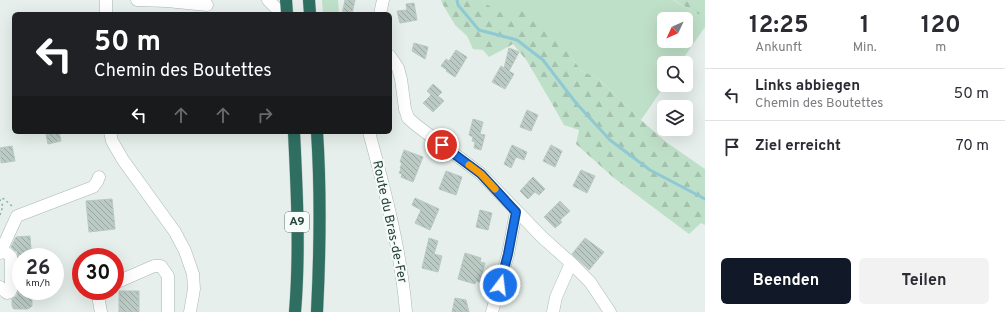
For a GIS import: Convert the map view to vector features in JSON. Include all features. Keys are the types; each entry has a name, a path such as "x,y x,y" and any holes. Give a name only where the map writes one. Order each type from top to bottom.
{"highway":[{"path":"309,0 310,12"},
{"path":"286,1 287,12"},
{"name":"A9","path":"294,134 298,248 295,312"},
{"name":"A9","path":"317,134 320,190 320,233 317,312"}],"street":[{"path":"106,0 106,12"},
{"path":"137,0 207,5"},
{"path":"268,0 280,12"},
{"path":"380,12 383,0"},
{"path":"392,59 398,68 401,79 405,109 408,118 481,174 516,212 590,282 610,312"},
{"path":"110,134 112,141 123,160 174,232 185,251 193,274 194,289 190,312"},
{"name":"Route du Bras-de-Fer","path":"369,134 395,236 406,312"},
{"path":"0,287 7,293 11,290 11,257 1,251 17,216 94,187 99,177"},
{"path":"492,312 508,254 516,212"},
{"path":"553,312 556,297 571,263"},
{"path":"124,279 154,266 161,266 168,276 168,312"},
{"path":"98,300 100,312"}],"path":[{"path":"0,215 3,206 0,201 1,198 22,214"}],"green space":[{"path":"322,0 338,0 339,12 323,12"},
{"path":"441,0 484,0 483,2 503,14 518,6 553,29 570,56 582,71 599,79 657,134 657,136 659,136 705,169 705,225 701,223 689,234 614,178 576,144 579,130 564,125 527,61 513,44 489,57 483,50 473,49 467,36 455,25"},
{"path":"484,0 673,0 698,14 705,14 705,27 693,44 693,12 657,12 657,48 690,48 685,56 657,56 657,92 660,92 641,120 599,79 582,71 570,56 483,2"},
{"path":"674,0 705,0 705,14 698,14"}],"building":[{"path":"345,0 355,0 352,12 342,12"},
{"path":"414,3 417,20 400,23 397,11 407,10 406,4"},
{"path":"414,43 428,47 425,59 412,51"},
{"path":"509,48 519,52 509,71 514,74 505,89 492,82 501,66 504,68"},
{"path":"456,50 467,57 455,77 441,66 446,59 449,61"},
{"path":"433,84 442,92 438,96 444,101 433,112 423,103 431,95 427,91"},
{"path":"527,110 538,115 531,131 520,127"},
{"path":"473,119 483,122 480,134 485,135 481,150 474,148 475,142 472,141 473,137 469,135"},
{"path":"46,134 59,134 61,141 48,144"},
{"path":"512,145 527,152 524,160 516,157 511,168 504,164"},
{"path":"551,145 562,151 555,167 543,161"},
{"path":"12,146 15,161 1,163 0,148"},
{"path":"404,150 423,157 413,182 401,177 402,174 399,173 402,163 400,162"},
{"path":"581,170 595,176 587,193 573,186"},
{"path":"446,171 462,177 456,195 439,189"},
{"path":"533,177 545,189 539,195 535,192 528,199 520,191"},
{"path":"415,198 439,209 430,230 415,223 421,210 412,205"},
{"path":"112,199 115,229 89,232 86,201"},
{"path":"560,201 570,211 560,220 562,222 555,228 544,217"},
{"path":"480,210 492,213 488,230 476,227"},
{"path":"30,236 31,248 12,248 11,247 16,237"},
{"path":"429,238 438,241 434,254 442,256 438,272 422,268"},
{"path":"585,238 604,252 589,270 572,254"},
{"path":"465,253 481,258 480,262 485,263 480,282 476,281 475,284 458,279"},
{"path":"124,291 139,291 139,312 119,312 119,300 124,300"},
{"path":"455,298 466,300 469,312 452,312"},
{"path":"12,300 32,300 32,306 28,309 14,309 12,306"}],"waterway":[{"path":"457,0 458,5 479,30 517,40 543,60 576,103 610,140 650,170 705,199"}],"slow traffic":[{"path":"469,165 481,174 495,189"}],"route":[{"path":"442,145 481,174 516,212 500,285"}]}
